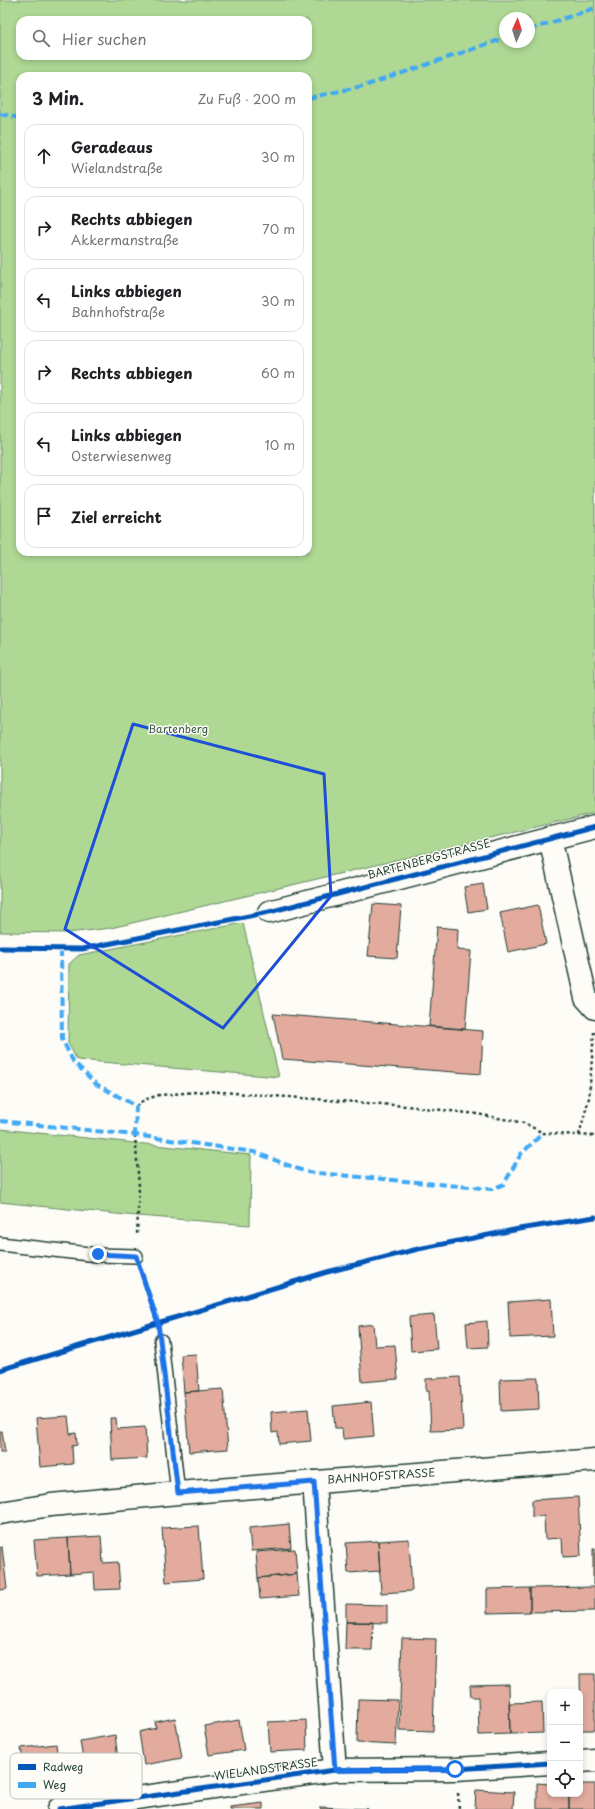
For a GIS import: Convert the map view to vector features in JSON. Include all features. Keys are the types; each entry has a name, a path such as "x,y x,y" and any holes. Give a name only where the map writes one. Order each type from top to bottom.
{"street":[{"name":"BARTENBERGSTRASSE","path":"269,912 595,827"},
{"path":"550,838 586,998 595,1008"},
{"name":"BAHNHOFSTRASSE","path":"0,1512 51,1505 178,1493 595,1460"},
{"path":"314,1482 335,1770"},
{"path":"583,1761 595,1760"},
{"name":"WIELANDSTRASSE","path":"142,1797 335,1770 455,1769 547,1763"},
{"name":"WIELANDSTRASSE","path":"59,1809 130,1799"}],"lane":[{"path":"0,1244 98,1254 136,1256"},
{"path":"161,1341 178,1493"}],"path":[{"path":"579,1135 589,1098 595,1025"},
{"path":"136,1106 144,1100 159,1095 216,1092 407,1106 477,1114 524,1123 543,1132 595,1136"},
{"path":"135,1135 139,1186 136,1256 147,1293 156,1314 161,1341"}],"highlighted area":[{"path":"133,724 324,774 331,896 223,1028 65,929"}],"green space":[{"name":"Bartenberg","path":"0,0 595,0 595,813 111,928 67,933 0,932"},
{"path":"243,923 279,1077 77,1060 68,1043 69,964 79,955"},
{"path":"0,1129 251,1155 250,1225 126,1215 0,1202"}],"building":[{"path":"483,884 487,909 468,912 464,887"},
{"path":"373,904 401,906 397,958 368,956"},
{"path":"538,905 546,944 508,952 500,913"},
{"path":"437,927 458,929 457,950 471,951 465,1029 429,1026"},
{"path":"273,1014 483,1031 481,1074 282,1059"},
{"path":"551,1299 553,1336 510,1338 508,1302"},
{"path":"434,1315 437,1349 411,1351 409,1317"},
{"path":"487,1321 488,1347 468,1348 466,1323"},
{"path":"373,1324 375,1346 395,1345 398,1379 362,1382 358,1326"},
{"path":"196,1354 199,1391 184,1392 181,1355"},
{"path":"460,1377 463,1430 431,1431 429,1391 426,1391 426,1379"},
{"path":"538,1378 539,1409 501,1411 500,1379"},
{"path":"223,1389 228,1449 189,1452 184,1392"},
{"path":"371,1402 374,1436 343,1439 342,1428 335,1428 333,1406"},
{"path":"308,1409 311,1441 279,1444 278,1432 272,1433 271,1412"},
{"path":"68,1416 70,1434 76,1433 77,1445 72,1446 73,1464 40,1467 36,1418"},
{"path":"110,1418 116,1418 117,1429 145,1427 147,1458 112,1460"},
{"path":"0,1431 2,1431 5,1452 0,1452"},
{"path":"578,1497 581,1556 563,1557 562,1538 545,1539 544,1516 532,1517 532,1500"},
{"path":"289,1524 291,1548 251,1551 249,1528"},
{"path":"199,1526 203,1579 166,1582 162,1528"},
{"path":"101,1536 103,1563 118,1562 120,1589 95,1590 94,1572 70,1574 68,1538"},
{"path":"68,1538 70,1574 37,1576 34,1540"},
{"path":"409,1539 412,1591 381,1593 378,1541"},
{"path":"378,1541 380,1571 348,1573 346,1543"},
{"path":"0,1547 2,1547 7,1589 0,1590"},
{"path":"295,1549 297,1574 258,1578 256,1552"},
{"path":"593,1549 595,1549 595,1585 593,1585"},
{"path":"297,1574 299,1596 260,1599 258,1578"},
{"path":"595,1587 595,1611 530,1612 530,1588"},
{"path":"530,1588 530,1612 487,1613 487,1589"},
{"path":"346,1604 387,1605 387,1623 346,1622"},
{"path":"346,1622 373,1622 372,1650 345,1650"},
{"path":"402,1638 436,1639 433,1731 399,1730"},
{"path":"580,1674 595,1674 595,1730 583,1730 583,1689 580,1689"},
{"path":"509,1684 510,1734 479,1735 478,1697 471,1697 470,1685"},
{"path":"358,1699 398,1700 396,1745 357,1743"},
{"path":"542,1702 543,1733 510,1734 509,1703"},
{"path":"175,1718 182,1758 144,1765 139,1732 156,1728 155,1722"},
{"path":"239,1720 244,1750 209,1755 204,1726"},
{"path":"306,1720 307,1750 270,1752 268,1722"},
{"path":"115,1735 117,1753 82,1753 80,1741"},
{"path":"56,1744 57,1753 22,1753 21,1748"},
{"path":"537,1783 547,1784 547,1797 569,1797 569,1809 537,1809"},
{"path":"583,1784 595,1784 595,1809 569,1809 569,1797 583,1797"},
{"path":"476,1790 514,1792 513,1809 475,1809"},
{"path":"263,1803 263,1809 230,1809 230,1807"},
{"path":"320,1807 368,1809 320,1809"}],"marked path":[{"path":"535,28 595,8"},
{"path":"312,97 367,85 499,40"},
{"path":"0,114 16,117"},
{"path":"61,949 62,1039 73,1061 96,1084 136,1106 135,1135"},
{"path":"0,1121 135,1135 254,1152 306,1172 492,1189 504,1184 521,1154 543,1133"}],"cycle path":[{"path":"0,948 82,949 269,912 595,827"},
{"path":"0,1370 327,1272 418,1249 519,1229 595,1217"},
{"path":"142,1797 335,1770 455,1769 547,1763"},
{"path":"59,1809 130,1799"}],"route":[{"path":"98,1254 136,1256 147,1293 156,1314 161,1341 178,1493 314,1482 335,1770 455,1769"}]}
